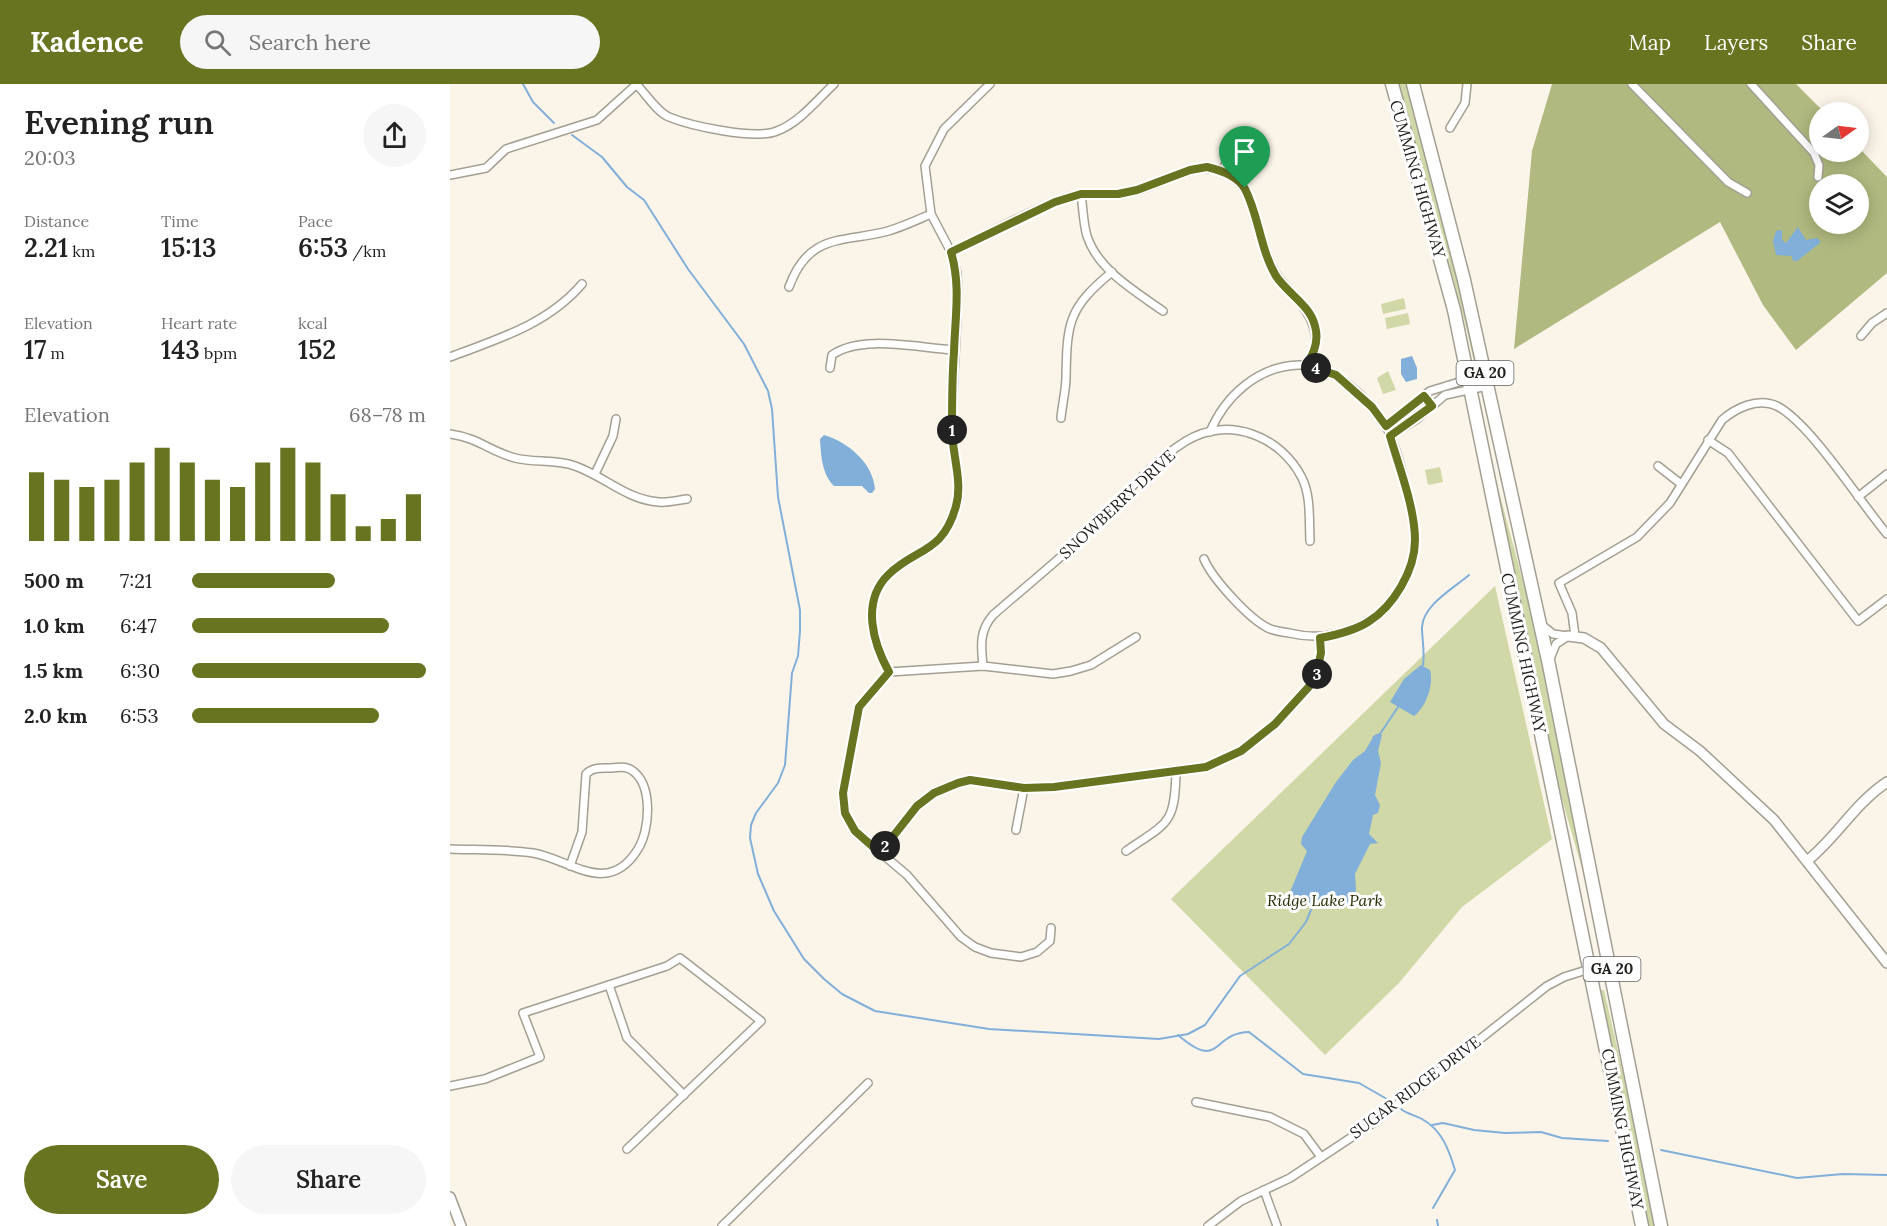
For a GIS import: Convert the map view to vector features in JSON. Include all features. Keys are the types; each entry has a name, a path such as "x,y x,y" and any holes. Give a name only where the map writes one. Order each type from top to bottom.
{"highway":[{"name":"CUMMING HIGHWAY","path":"1392,84 1451,299 1591,968 1642,1226"},
{"name":"CUMMING HIGHWAY","path":"1413,84 1464,280 1549,665 1611,963 1661,1226"}],"street":[{"path":"450,175 486,168 506,149 597,120 637,84 667,116 740,134 759,135 778,131 796,119 834,84"},
{"path":"889,672 876,643 871,623 878,588 888,574 933,547 952,520 957,504 958,486 952,431 958,302 957,273 951,252 931,214 925,166 931,149 944,129 990,84"},
{"path":"1632,84 1728,182 1747,193"},
{"path":"1751,84 1814,153 1819,165 1818,174"},
{"path":"1450,128 1465,103 1467,85"},
{"path":"1222,170 1234,150"},
{"path":"951,252 1055,202 1081,194 1118,194 1137,190 1190,170 1207,167 1222,170 1245,188 1260,241 1277,277 1308,312 1315,326 1313,356 1306,365"},
{"path":"1081,194 1087,235 1094,251 1112,272 1163,310"},
{"path":"789,287 795,271 814,251 826,244 838,238 886,232 931,214"},
{"path":"1061,418 1066,378 1066,336 1072,316 1093,287 1112,272"},
{"path":"450,357 544,318 565,304 582,284"},
{"path":"1862,336 1872,323 1887,313"},
{"path":"830,368 832,356 841,349 862,343 954,350"},
{"path":"1204,559 1231,595 1254,619 1269,628 1320,638 1339,634 1370,622 1388,605 1406,576 1415,539 1386,426 1372,407 1336,375 1306,365 1289,365 1267,371 1245,384 1226,402 1210,432"},
{"path":"1390,436 1445,395 1469,384 1486,380"},
{"path":"1386,426 1424,396 1446,384 1469,384 1486,380"},
{"path":"1424,396 1432,406"},
{"path":"1571,636 1572,613 1559,583 1637,537 1670,502 1708,440 1732,412 1748,405 1775,406 1804,427 1887,534"},
{"path":"595,474 613,436 616,419"},
{"name":"SNOWBERRY DRIVE","path":"983,666 980,641 985,625 993,615 1088,532 1158,463 1187,440 1210,432 1233,429 1263,436 1291,461 1302,479 1308,497 1310,541"},
{"path":"450,434 471,437 510,456 572,465 595,474 629,496 660,502 687,499"},
{"path":"1708,440 1728,453 1857,621 1887,599"},
{"path":"1658,466 1681,484"},
{"path":"1857,497 1887,474"},
{"path":"1539,621 1547,631 1590,640 1607,653 1664,724 1701,752 1774,820 1887,963"},
{"path":"1549,665 1552,650 1571,636"},
{"path":"1051,928 1050,941 1037,952 1021,957 991,953 975,947 961,937 907,874 855,831 845,813 843,793 859,707 889,672 983,666 1053,674 1091,665 1136,637"},
{"path":"880,853 917,806 947,786 970,780 1024,788 1054,787 1206,767 1241,751 1275,724 1315,680 1321,653 1320,638"},
{"path":"450,849 529,852 550,856 570,866 587,873 602,873 624,865 634,856 640,846 647,821 644,786 633,771 624,767 595,768 586,774 582,832 570,866"},
{"path":"1126,851 1159,828 1171,815 1176,803 1176,771"},
{"path":"1807,861 1827,844 1855,807 1887,782"},
{"path":"1016,830 1024,788"},
{"path":"450,1086 485,1079 540,1057 523,1013 668,966 680,958 760,1021 627,1149"},
{"name":"SUGAR RIDGE DRIVE","path":"1208,1226 1241,1201 1290,1178 1379,1119 1532,996 1564,977 1611,963"},
{"path":"609,985 627,1038 684,1095"},
{"path":"722,1226 868,1083"},
{"path":"1196,1102 1270,1117 1304,1134 1321,1156"},
{"path":"1264,1190 1276,1226"},
{"path":"450,1197 461,1226"}],"green space":[{"path":"1396,84 1410,84 1478,361 1474,362 1457,292"},
{"path":"1552,84 1796,84 1814,102 1809,102 1809,162 1869,162 1869,158 1887,177 1887,273 1796,350 1763,305 1720,222 1514,349 1532,151"},
{"path":"1404,298 1406,309 1383,314 1381,304"},
{"path":"1408,313 1410,324 1387,329 1385,318"},
{"path":"1388,371 1396,390 1383,394 1377,378"},
{"path":"1479,407 1536,630 1602,940 1598,941 1583,872 1551,761"},
{"path":"1440,467 1443,482 1428,485 1425,470"},
{"name":"Ridge Lake Park","path":"1495,586 1552,839 1462,907 1399,983 1325,1055 1171,899"},
{"path":"1601,990 1604,990 1658,1226 1647,1226"}],"water":[{"path":"1798,227 1806,240 1817,238 1821,242 1797,261 1793,261 1792,256 1776,255 1773,241 1776,231 1782,230 1782,240 1786,243"},
{"path":"1412,356 1417,368 1417,379 1406,382 1401,374 1401,359"},
{"path":"824,435 850,448 864,462 873,480 875,489 872,493 862,486 834,486 825,470 822,458 820,439"},
{"path":"1421,665 1430,670 1431,682 1425,701 1414,716 1390,702 1404,679"},
{"path":"1379,733 1382,735 1378,751 1381,763 1375,795 1380,805 1378,813 1373,815 1369,834 1378,843 1370,844 1355,874 1356,890 1353,901 1348,904 1325,905 1301,902 1290,892 1307,851 1301,844 1302,837 1336,782 1353,760 1369,748 1373,736"}],"waterway":[{"path":"523,84 533,102 554,123"},
{"path":"572,135 602,157 627,187 644,200 688,269 744,344 768,391 772,409 778,497 800,610 800,631 798,656 792,673 785,765 778,783 756,813 751,825 750,838 758,874 774,911 804,959 842,994 875,1011 989,1029 1159,1039 1188,1034 1205,1025 1240,976 1289,944 1306,922 1313,905"},
{"path":"1423,665 1422,627 1428,611 1433,604 1469,575"},
{"path":"1380,734 1398,707"},
{"path":"1365,753 1372,741"},
{"path":"1178,1035 1192,1046 1209,1051 1228,1038 1249,1032 1303,1074 1359,1083 1392,1102"},
{"path":"1401,1109 1422,1119 1435,1129 1444,1141 1453,1163 1455,1170 1433,1208"},
{"path":"1432,1125 1443,1123 1474,1130 1505,1133 1541,1132 1562,1138 1608,1141"},
{"path":"1661,1150 1797,1178 1843,1174 1887,1175"},
{"path":"1437,1220 1438,1226"}],"route":[{"path":"1207,167 1222,170 1245,188 1260,241 1277,277 1308,312 1315,326 1313,356 1306,365 1336,375 1372,407 1386,426 1424,396 1432,406 1390,436 1407,498 1415,539 1406,576 1388,605 1370,622 1339,634 1320,638 1319,670 1315,680 1275,724 1241,751 1206,767 1054,787 1024,788 970,780 947,786 917,806 880,853 855,831 845,813 843,793 859,707 889,672 876,643 871,623 878,588 888,574 933,547 952,520 957,504 958,486 952,431 958,302 957,273 951,252 1055,202 1081,194 1118,194 1137,190 1190,170 1207,167"}]}
